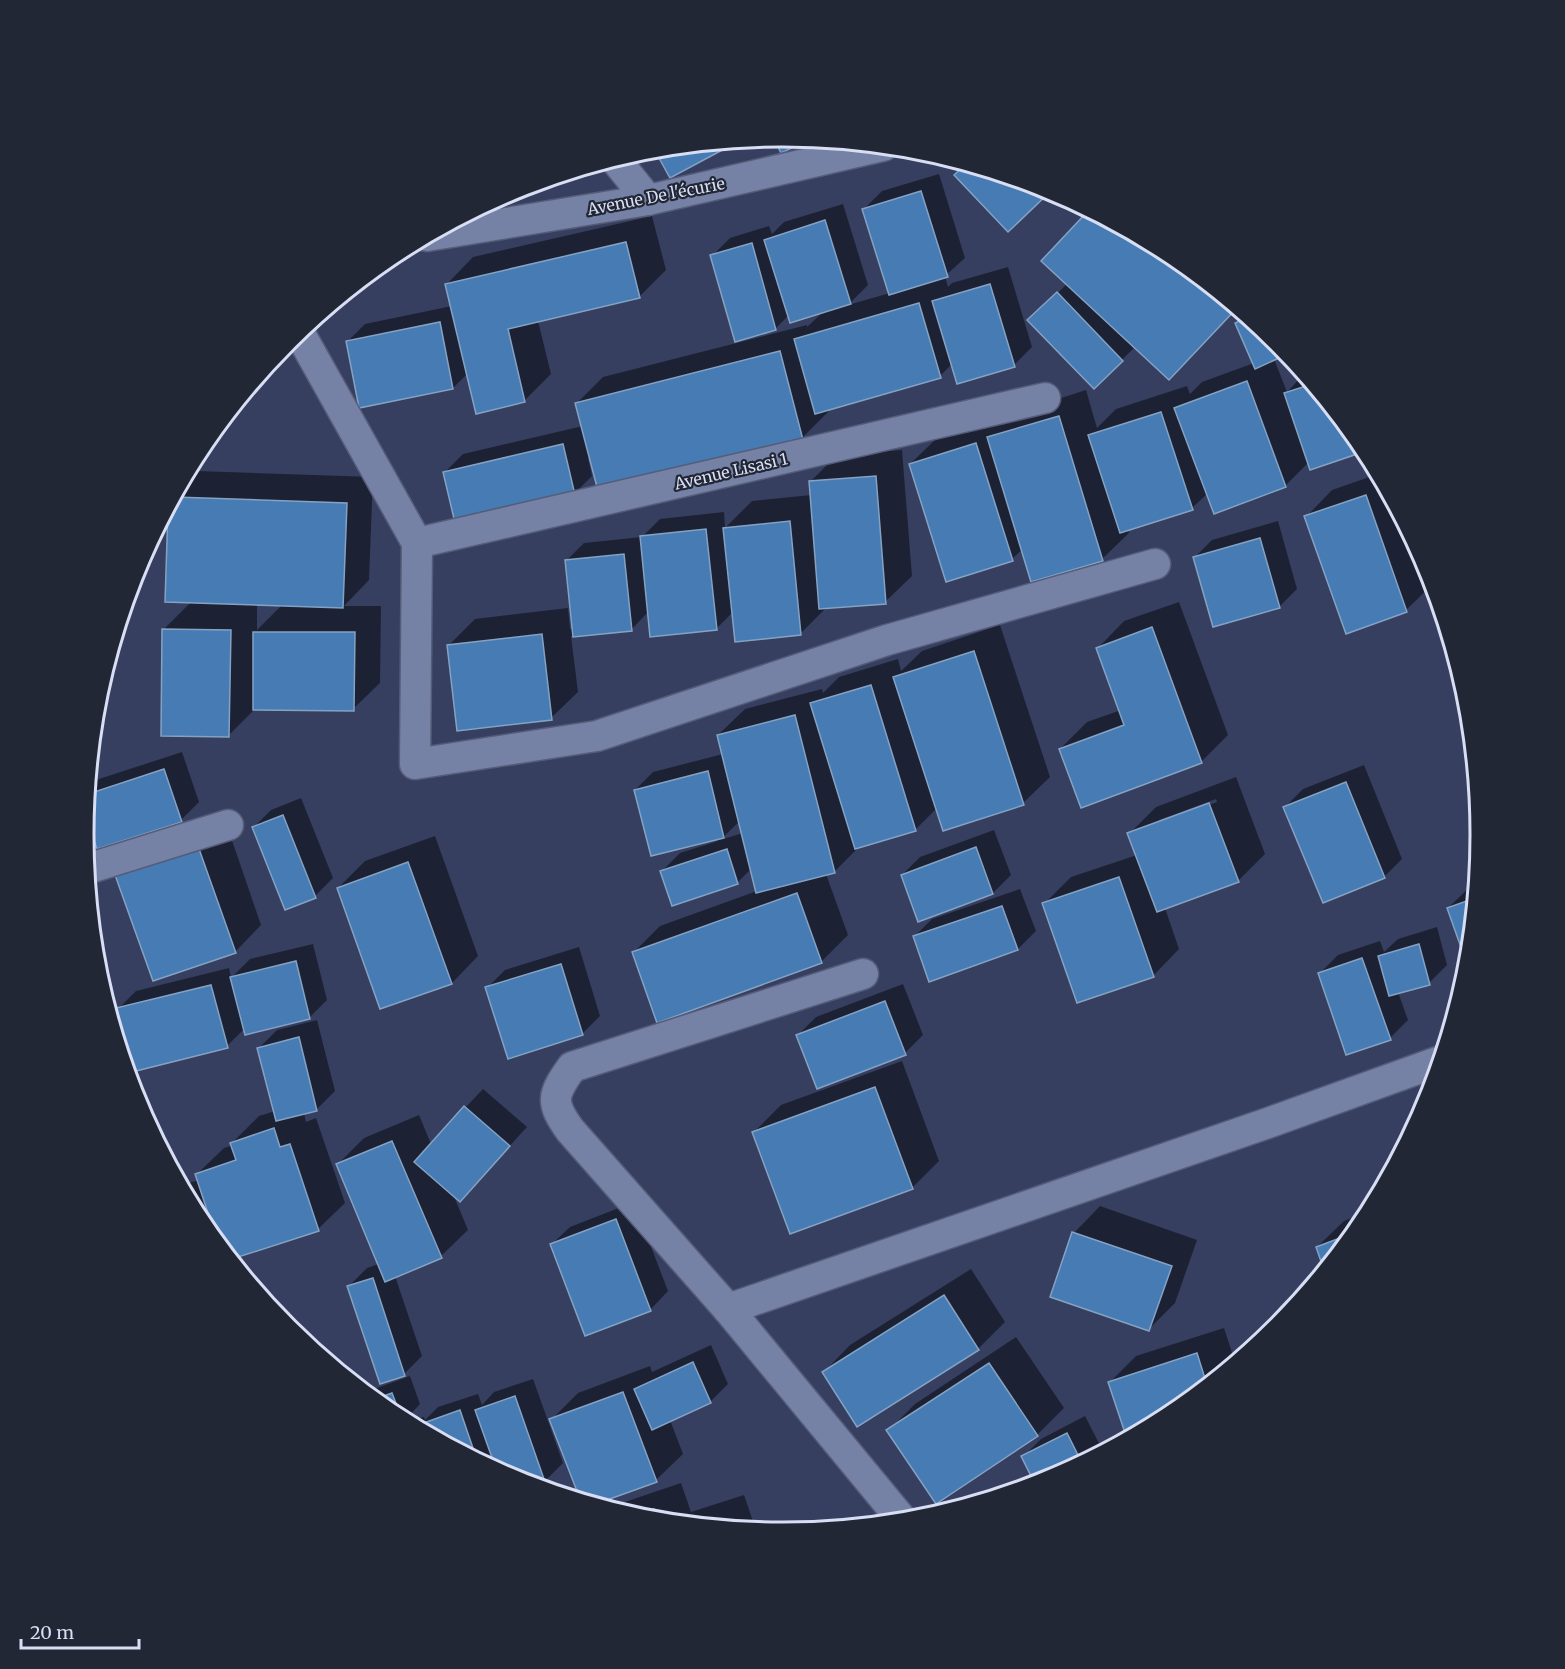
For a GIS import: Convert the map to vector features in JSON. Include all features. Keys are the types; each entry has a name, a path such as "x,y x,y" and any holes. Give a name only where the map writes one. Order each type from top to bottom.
{"street":[{"name":"Avenue De l'écurie","path":"451,232 648,200 861,151"},
{"path":"621,166 648,200"},
{"path":"304,341 417,543 414,764 597,736 887,640 1155,564"},
{"name":"Avenue Lisasi 1","path":"417,543 1045,398"},
{"path":"95,866 228,825"},
{"path":"863,974 572,1067 558,1086 556,1110 570,1130 728,1309 896,1513"},
{"path":"728,1309 1268,1123 1431,1064"}],"building":[{"path":"778,147 793,147 781,153"},
{"path":"724,149 670,178 659,158"},
{"path":"961,170 1044,198 1008,232 954,175"},
{"path":"921,191 948,277 889,295 862,209"},
{"path":"1084,216 1165,262 1232,314 1169,380 1041,261"},
{"path":"825,220 851,304 790,323 764,240"},
{"path":"626,242 640,298 508,329 525,402 476,414 445,284"},
{"path":"752,243 776,330 735,342 710,255"},
{"path":"990,284 1015,367 957,384 932,301"},
{"path":"1057,292 1123,361 1094,389 1027,320"},
{"path":"919,303 941,378 815,414 794,339"},
{"path":"1240,321 1279,358 1255,369 1235,323"},
{"path":"440,322 453,389 359,408 346,341"},
{"path":"780,351 803,440 598,491 575,403"},
{"path":"1247,381 1286,487 1214,514 1174,408"},
{"path":"1304,386 1356,454 1310,470 1284,393"},
{"path":"1161,412 1193,510 1120,533 1088,435"},
{"path":"1059,416 1103,561 1031,582 987,437"},
{"path":"976,443 1013,561 946,582 909,464"},
{"path":"563,444 575,495 455,523 443,472"},
{"path":"876,476 886,604 819,609 809,481"},
{"path":"1366,495 1407,612 1346,634 1304,516"},
{"path":"183,497 347,503 343,608 165,602 167,525"},
{"path":"790,521 801,635 735,642 723,528"},
{"path":"706,529 717,630 650,637 640,536"},
{"path":"1260,538 1280,608 1213,627 1193,557"},
{"path":"624,554 632,631 573,637 565,560"},
{"path":"1152,627 1202,763 1081,808 1059,749 1124,725 1096,648"},
{"path":"162,629 231,630 229,737 161,736"},
{"path":"253,632 355,632 354,711 253,710"},
{"path":"542,634 552,720 457,731 447,645"},
{"path":"974,651 1024,805 943,831 893,677"},
{"path":"871,685 916,831 855,849 810,703"},
{"path":"795,715 835,873 756,893 717,735"},
{"path":"164,769 182,822 97,849 94,834 96,791"},
{"path":"708,771 724,838 651,856 634,790"},
{"path":"1346,782 1385,878 1323,903 1283,807"},
{"path":"1209,803 1239,882 1157,912 1127,833"},
{"path":"283,815 316,898 285,910 252,827"},
{"path":"198,846 236,953 153,981 115,875"},
{"path":"976,847 993,894 918,922 901,875"},
{"path":"727,849 738,884 672,906 660,871"},
{"path":"408,862 452,984 380,1009 337,888"},
{"path":"1119,877 1154,977 1077,1003 1042,903"},
{"path":"797,893 822,963 657,1023 632,952"},
{"path":"1467,901 1461,947 1447,908"},
{"path":"1002,906 1018,950 929,982 913,936"},
{"path":"1419,944 1430,985 1389,996 1378,956"},
{"path":"1362,958 1391,1040 1346,1055 1318,973"},
{"path":"296,961 310,1019 245,1035 230,977"},
{"path":"561,964 583,1035 508,1059 485,987"},
{"path":"211,985 228,1048 137,1071 117,1008"},
{"path":"885,1001 906,1055 817,1089 796,1035"},
{"path":"299,1037 317,1111 276,1121 257,1048"},
{"path":"875,1087 913,1189 790,1234 752,1132"},
{"path":"464,1106 510,1146 460,1202 414,1162"},
{"path":"274,1128 280,1147 290,1144 319,1231 240,1256 208,1214 195,1174 236,1160 230,1143"},
{"path":"392,1141 442,1258 385,1282 336,1164"},
{"path":"616,1219 651,1311 585,1336 550,1244"},
{"path":"1072,1232 1172,1266 1149,1331 1050,1297"},
{"path":"1339,1238 1321,1262 1316,1247"},
{"path":"373,1278 405,1376 380,1384 347,1286"},
{"path":"944,1295 979,1350 857,1427 822,1372"},
{"path":"1197,1353 1205,1377 1165,1407 1124,1431 1108,1382"},
{"path":"693,1362 711,1403 652,1430 634,1389"},
{"path":"989,1363 1038,1436 936,1504 886,1430"},
{"path":"623,1392 657,1482 608,1500 577,1491 549,1419"},
{"path":"392,1393 396,1404 385,1396"},
{"path":"515,1396 544,1480 492,1458 475,1410"},
{"path":"460,1410 473,1449 438,1430 425,1422"},
{"path":"1067,1433 1078,1456 1031,1476 1021,1456"}]}
